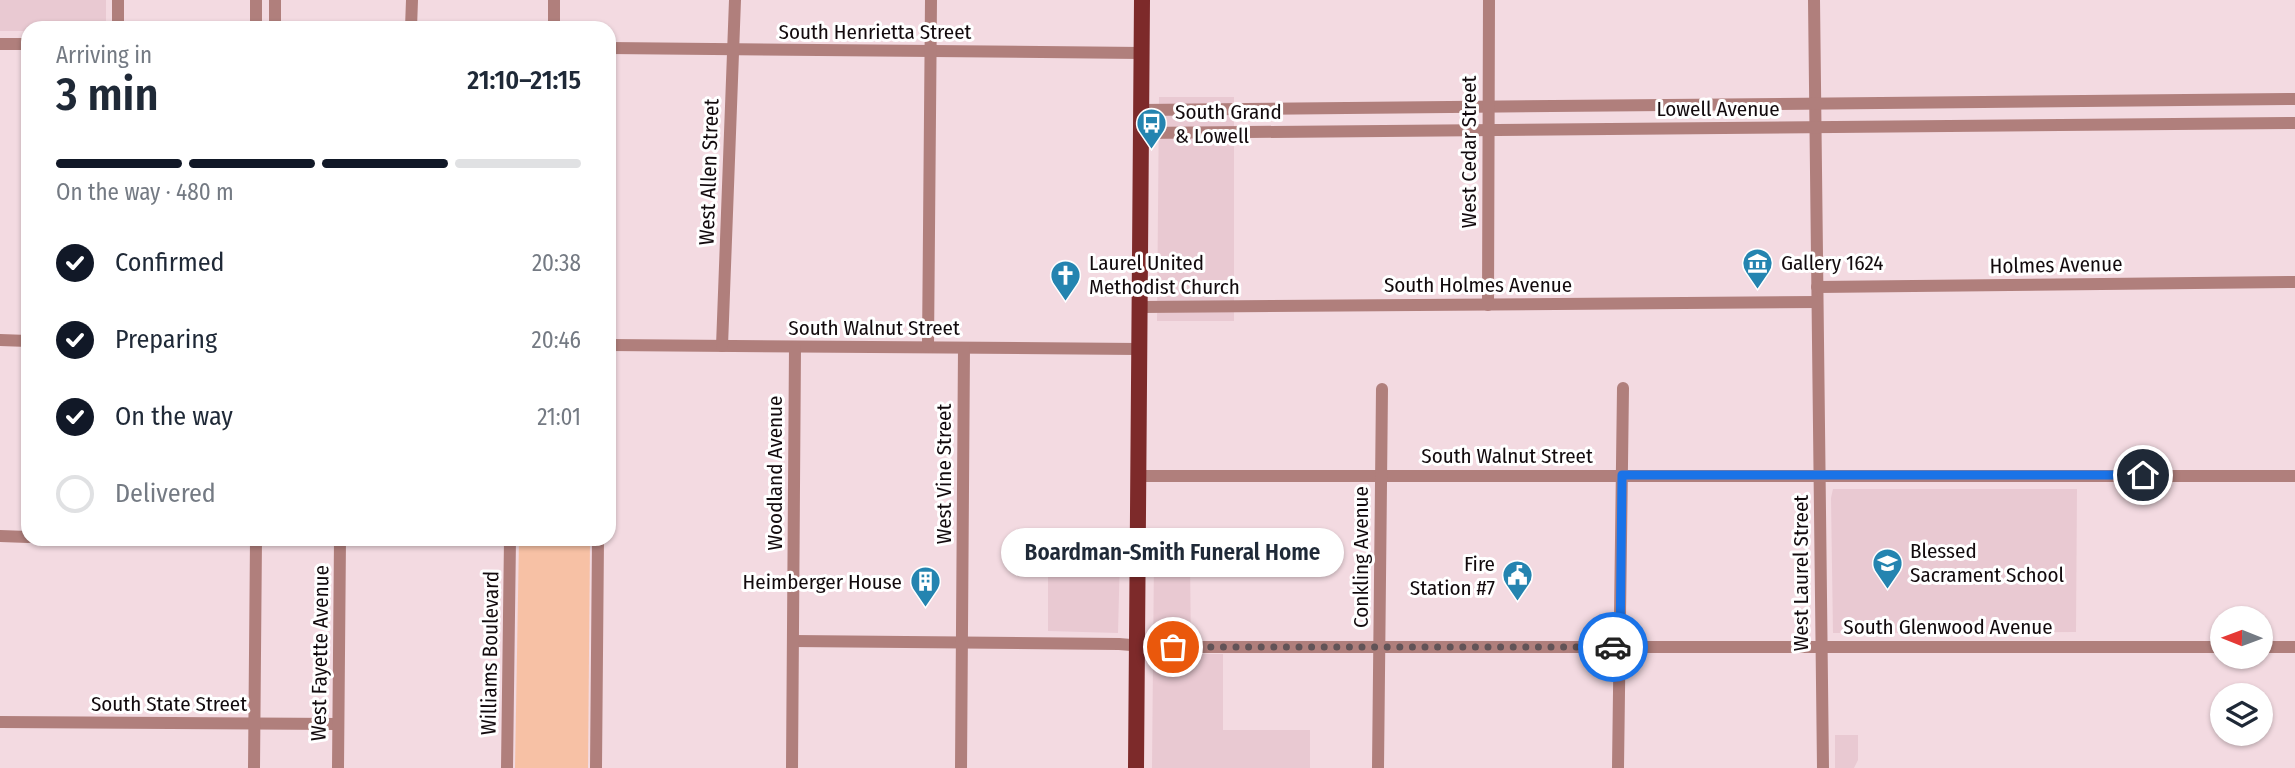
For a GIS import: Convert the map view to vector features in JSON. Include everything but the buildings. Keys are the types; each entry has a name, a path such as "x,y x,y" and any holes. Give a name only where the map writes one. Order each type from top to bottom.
{"main road":[{"path":"1136,768 1142,0"}],"street":[{"path":"118,0 118,21"},
{"path":"256,0 256,21"},
{"path":"275,0 275,21"},
{"path":"411,21 412,0"},
{"path":"554,0 554,21"},
{"name":"West Allen Street","path":"722,346 735,0"},
{"path":"928,348 931,0"},
{"name":"West Cedar Street","path":"1488,304 1489,0"},
{"name":"West Laurel Street","path":"1814,0 1823,768"},
{"path":"0,44 21,44"},
{"name":"South Henrietta Street","path":"616,48 1142,53"},
{"name":"Lowell Avenue","path":"1141,110 2295,99"},
{"path":"2121,125 2122,101"},
{"name":"Lowell Avenue","path":"1141,133 2295,123"},
{"name":"Holmes Avenue","path":"1817,287 2295,282"},
{"name":"South Holmes Avenue","path":"1140,307 1817,302"},
{"path":"0,340 21,341"},
{"name":"South Walnut Street","path":"616,345 1139,349"},
{"name":"Woodland Avenue","path":"792,768 795,347"},
{"name":"West Vine Street","path":"961,768 964,348"},
{"path":"1618,768 1623,388"},
{"name":"Conkling Avenue","path":"1378,768 1381,389"},
{"name":"South Walnut Street","path":"1139,475 2295,476"},
{"path":"0,537 21,537"},
{"path":"254,768 256,546"},
{"name":"West Fayette Avenue","path":"338,768 340,546"},
{"name":"Williams Boulevard","path":"507,768 510,546"},
{"path":"596,768 598,546"},
{"name":"South Glenwood Avenue","path":"793,641 1137,646 2210,647"},
{"path":"2273,647 2295,647"},
{"name":"South State Street","path":"0,722 338,724"}],"shaded area":[{"path":"0,0 106,0 106,21 21,21 21,31 0,31"},
{"path":"1159,97 1234,97 1234,321 1157,321"},
{"path":"1833,489 2077,489 2076,632 1833,633"},
{"path":"519,546 590,546 588,768 515,768"},
{"path":"1048,553 1120,555 1118,633 1048,631"},
{"path":"1154,557 1190,558 1191,654 1223,654 1223,730 1310,730 1310,768 1152,768"},
{"path":"1835,735 1858,735 1858,760 1854,768 1835,768"}],"way so far":[{"path":"1173,647 1613,647"}],"place":[{"name":"South Grand & Lowell","path":"1152,151"},
{"name":"Gallery 1624","path":"1758,290"},
{"name":"Laurel United Methodist Church","path":"1066,302"},
{"name":"Blessed Sacrament School","path":"1887,590"},
{"name":"Fire Station #7","path":"1518,603"},
{"name":"Heimberger House","path":"925,609"},
{"name":"Boardman-Smith Funeral Home","path":"1173,647"}],"route":[{"path":"1613,647 1620,647 1622,475 2143,475"}]}
